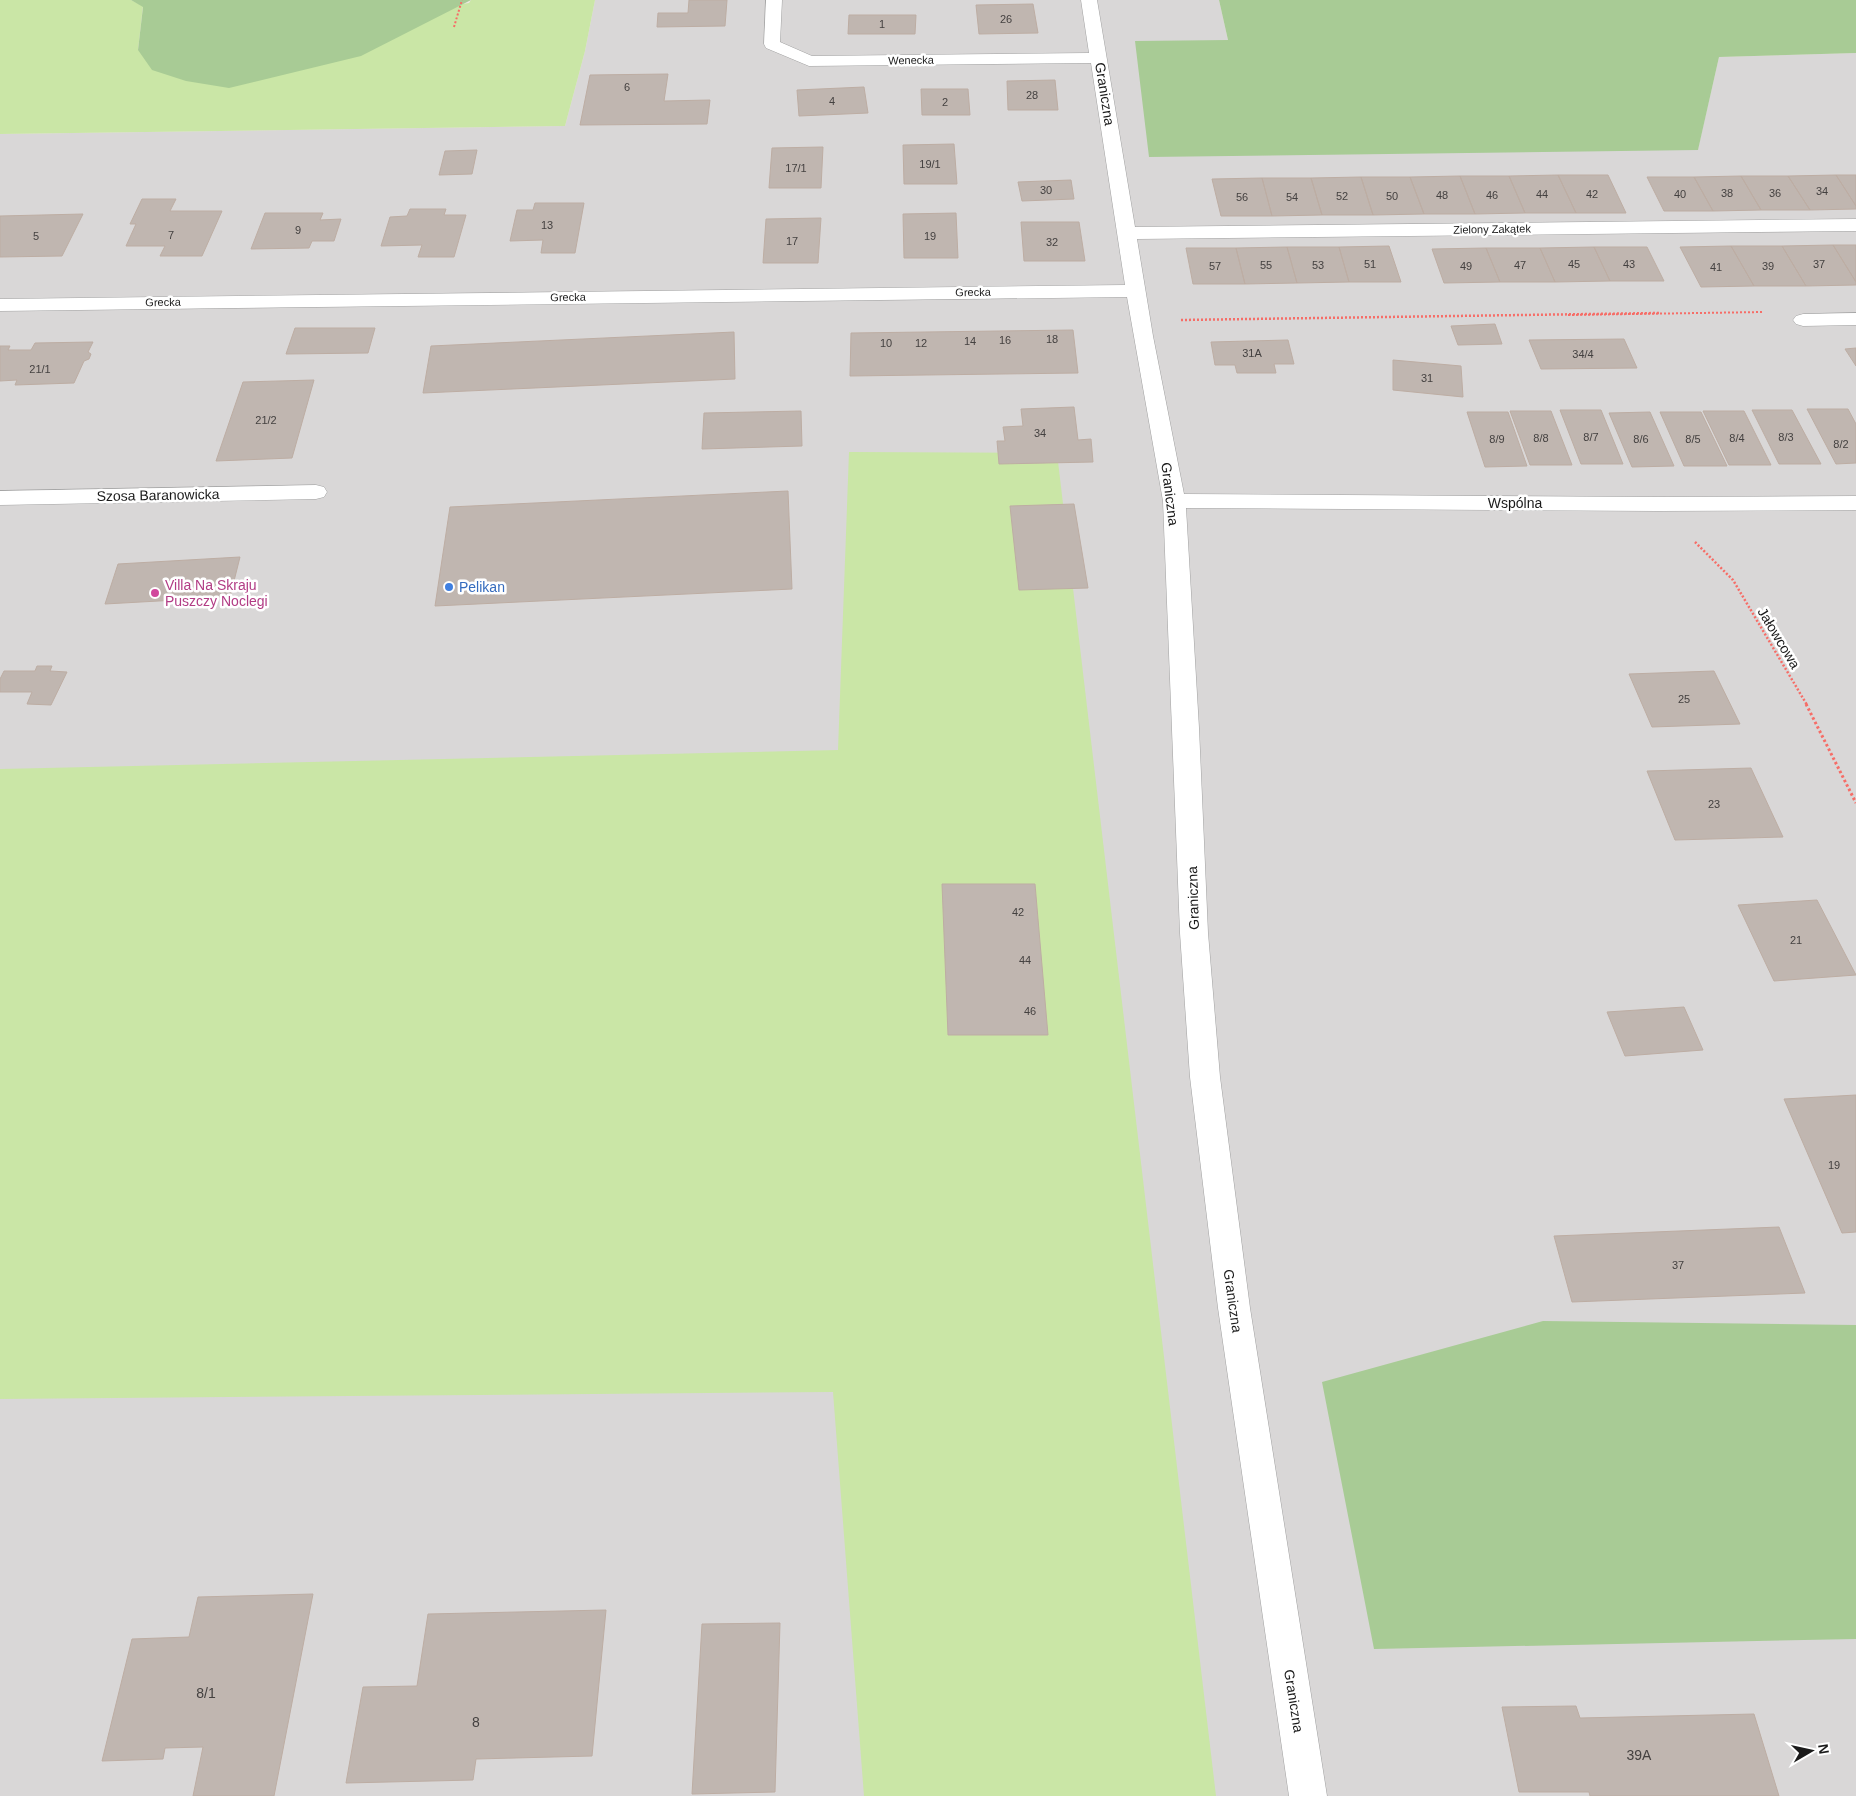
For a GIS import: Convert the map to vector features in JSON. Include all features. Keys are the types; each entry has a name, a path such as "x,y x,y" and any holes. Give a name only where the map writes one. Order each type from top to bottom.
{"street":[{"name":"Wenecka","path":"774,0 772,44 809,61 1099,58"},
{"name":"Graniczna","path":"1089,0 1136,291 1174,501 1178,624 1186,728 1194,933 1205,1076 1234,1308 1308,1796"},
{"name":"Zielony Zakątek","path":"1127,233 1856,225"},
{"name":"Grecka","path":"0,305 1136,291"},
{"path":"1803,320 1856,319"},
{"name":"Szosa Baranowicka","path":"0,498 316,492"},
{"name":"Wspólna","path":"1174,501 1658,504 1856,503"}],"path":[{"path":"454,27 462,0"},
{"path":"1182,320 1784,312 1803,320"},
{"name":"Jałowcowa","path":"1658,504 1733,580 1802,696 1856,802"}],"shaded area":[{"path":"595,0 1219,0 1228,40 1698,149 1719,57 1856,53 1856,1796 0,1796 0,134 565,126 585,51"}],"green space":[{"path":"0,0 131,0 143,6 138,50 469,3 471,0 595,0 585,51 565,126 0,134"},
{"path":"131,0 471,0 361,56 229,88 186,81 152,70 138,50 143,7"},
{"path":"1219,0 1856,0 1856,53 1719,57 1698,150 1149,157 1135,41 1228,40"},
{"path":"849,452 1057,453 1216,1796 864,1796 833,1392 0,1399 0,769 838,750"},
{"path":"1543,1321 1856,1325 1856,1639 1374,1649 1322,1382"}],"building":[{"path":"689,0 727,0 725,26 657,27 658,13 688,13"},
{"path":"1033,4 1038,33 979,34 976,5"},
{"path":"849,15 916,15 915,34 848,34"},
{"path":"668,74 664,101 710,100 707,124 580,125 590,75"},
{"path":"1055,80 1058,110 1008,110 1007,81"},
{"path":"864,87 868,113 799,116 797,90"},
{"path":"921,89 968,89 970,115 922,115"},
{"path":"954,144 957,184 904,184 903,145"},
{"path":"823,147 821,188 769,188 772,148"},
{"path":"477,150 472,174 439,175 445,151"},
{"path":"1558,175 1608,175 1626,213 1576,213"},
{"path":"1558,175 1576,213 1525,213 1509,176"},
{"path":"1836,175 1856,175 1856,206"},
{"path":"1836,175 1856,206 1856,209 1810,210 1788,176"},
{"path":"1460,176 1509,176 1525,213 1475,214"},
{"path":"1460,176 1475,214 1424,214 1410,177"},
{"path":"1741,176 1788,176 1810,210 1761,210"},
{"path":"1741,176 1761,210 1713,211 1694,177"},
{"path":"1361,177 1410,177 1424,214 1373,215"},
{"path":"1361,177 1373,215 1322,215 1311,178"},
{"path":"1647,177 1694,177 1713,211 1664,211"},
{"path":"1262,178 1311,178 1322,215 1272,216"},
{"path":"1262,178 1272,216 1221,216 1212,179"},
{"path":"1071,180 1074,199 1022,201 1018,182"},
{"path":"142,199 176,199 170,211 222,211 202,256 160,256 165,246 126,246 136,224 130,224"},
{"path":"535,203 584,203 575,253 541,253 543,240 510,241 517,210 533,210"},
{"path":"410,209 446,209 444,215 466,215 454,257 418,257 422,245 381,246 390,217 407,216"},
{"path":"265,213 323,213 320,220 341,219 334,241 312,241 309,248 251,249"},
{"path":"956,213 958,258 904,258 903,214"},
{"path":"83,214 62,256 0,257 0,216"},
{"path":"821,218 818,263 763,263 766,219"},
{"path":"1021,222 1079,222 1085,261 1024,261"},
{"path":"1833,245 1856,245 1856,282"},
{"path":"1833,245 1856,285 1806,286 1782,246"},
{"path":"1389,246 1401,282 1349,282 1339,247"},
{"path":"1731,246 1782,246 1806,286 1754,286"},
{"path":"1731,246 1754,286 1701,287 1680,247"},
{"path":"1287,247 1339,247 1349,282 1297,283"},
{"path":"1287,247 1297,283 1245,284 1236,248"},
{"path":"1594,247 1647,247 1664,281 1610,281"},
{"path":"1594,247 1610,281 1555,282 1540,248"},
{"path":"1186,248 1236,248 1245,284 1193,284"},
{"path":"1486,248 1540,248 1555,282 1500,282"},
{"path":"1486,248 1500,282 1444,283 1432,249"},
{"path":"1495,324 1502,344 1458,345 1451,326"},
{"path":"295,328 375,328 368,353 286,354"},
{"path":"1073,330 1078,373 850,376 851,333"},
{"path":"734,332 735,379 423,393 431,346"},
{"path":"1624,339 1637,368 1541,369 1529,340"},
{"path":"1288,340 1294,364 1274,364 1276,373 1237,373 1235,365 1215,365 1211,342"},
{"path":"93,342 88,352 91,354 89,359 84,361 74,383 15,385 17,380 0,381 0,346 10,346 8,350 31,350 35,343"},
{"path":"1856,348 1856,366 1845,349"},
{"path":"1393,360 1461,366 1463,397 1393,390"},
{"path":"314,380 292,458 216,461 243,382"},
{"path":"1074,407 1078,440 1091,439 1093,462 999,464 997,441 1005,441 1003,427 1023,426 1021,409"},
{"path":"1807,409 1848,409 1856,424 1856,463 1836,464"},
{"path":"1560,410 1601,410 1623,464 1581,464"},
{"path":"1752,410 1792,410 1821,464 1779,464"},
{"path":"801,411 802,446 702,449 704,413"},
{"path":"1510,411 1551,411 1572,465 1530,465"},
{"path":"1703,411 1744,411 1771,465 1729,465"},
{"path":"1467,412 1508,412 1527,466 1485,467"},
{"path":"1650,412 1674,466 1632,467 1609,413"},
{"path":"1660,412 1701,412 1727,466 1684,466"},
{"path":"788,491 792,589 435,606 450,507"},
{"path":"1074,504 1088,588 1019,590 1010,506"},
{"path":"240,557 230,597 105,604 118,564"},
{"path":"37,666 52,666 50,671 67,672 51,705 27,704 32,692 0,692 0,679 4,671 35,671"},
{"path":"1714,671 1740,724 1652,727 1629,674"},
{"path":"1751,768 1783,837 1675,840 1647,771"},
{"path":"942,884 1035,884 1048,1035 948,1035"},
{"path":"1817,900 1856,975 1774,981 1738,905"},
{"path":"1684,1007 1703,1050 1625,1056 1607,1012"},
{"path":"1856,1095 1856,1232 1842,1233 1784,1099"},
{"path":"1779,1227 1805,1293 1572,1302 1554,1236"},
{"path":"313,1594 274,1796 193,1796 203,1747 165,1748 163,1759 102,1761 132,1639 189,1637 198,1597"},
{"path":"606,1610 592,1756 476,1759 473,1780 346,1783 363,1687 417,1686 428,1614"},
{"path":"780,1623 775,1792 692,1794 702,1624"},
{"path":"1576,1706 1580,1718 1754,1714 1779,1796 1590,1796 1589,1792 1519,1792 1502,1707"}],"place":[{"name":"Pelikan","path":"449,587"},
{"name":"Villa Na Skraju Puszczy Noclegi","path":"155,593"}]}
